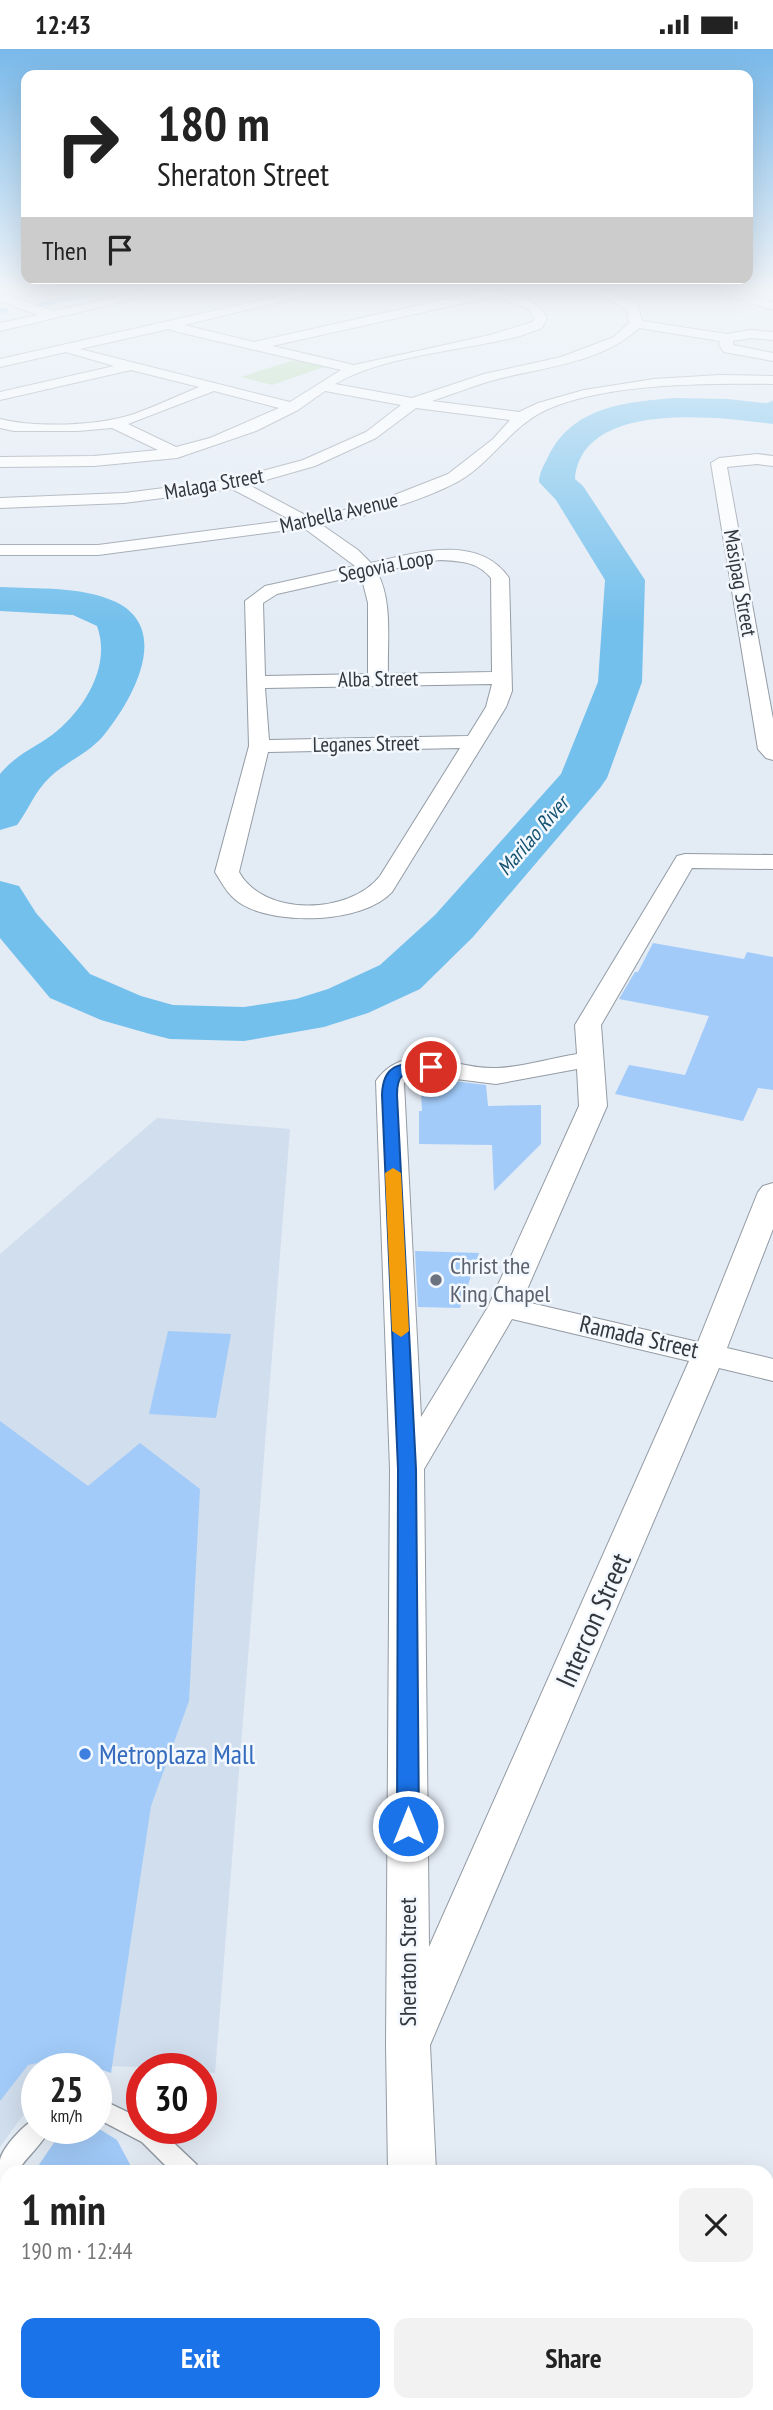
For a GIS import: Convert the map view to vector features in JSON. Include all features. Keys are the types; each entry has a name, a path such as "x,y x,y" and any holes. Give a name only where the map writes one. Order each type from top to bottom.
{"street":[{"path":"4,429 114,423 175,402"},
{"path":"274,402 292,407"},
{"path":"0,462 94,461 176,453 226,438 299,402"},
{"path":"409,402 521,417"},
{"name":"Marbella Avenue","path":"0,550 98,549 309,523 374,509 454,477 498,442 529,411 555,402"},
{"name":"Malaga Street","path":"0,503 124,498 234,484 309,463 372,435 413,403"},
{"path":"114,423 309,523 369,569 375,584 378,679"},
{"name":"Masipag Street","path":"773,461 719,463 768,749 773,754"},
{"name":"Segovia Loop","path":"439,555 470,558 494,567 500,578 501,678 502,691 496,707 390,879 378,893 359,903 334,909 298,911 267,906 244,897 232,885 228,871 259,746 254,601 258,596 271,590 439,555"},
{"name":"Alba Street","path":"255,682 501,678"},
{"name":"Leganes Street","path":"259,746 473,742"},
{"path":"407,1469 504,1307 593,1106 588,1025 685,861 773,862"},
{"name":"Sheraton Street","path":"412,2165 408,2046 407,1469 390,1081 403,1068 416,1066 496,1076 591,1059"},
{"name":"Intercon Street","path":"408,2046 709,1353 773,1192"},
{"name":"Ramada Street","path":"504,1307 773,1370"}],"lane":[{"path":"112,2115 150,2135 181,2165"},
{"path":"9,2165 24,2144"}],"shaded area":[{"name":"Metroplaza Mall","path":"157,1118 290,1129 217,2053 126,2053 126,2067 112,2066 112,2053 21,2053 21,2118 0,2147 0,1254"}],"building":[{"path":"653,943 744,959 747,952 773,957 773,1090 758,1088 743,1121 615,1094 629,1065 685,1075 709,1016 619,999 635,972 638,972"},
{"path":"420,1077 486,1085 488,1106 541,1105 541,1144 494,1191 492,1145 419,1144 419,1111 422,1111"},
{"name":"Christ the King Chapel","path":"415,1251 479,1253 460,1308 418,1307"},
{"path":"168,1331 231,1334 216,1418 149,1414"},
{"name":"Metroplaza Mall","path":"0,1421 88,1486 140,1443 200,1489 189,1701 151,1806 112,2066 112,2053 21,2053 21,2074 0,2101"},
{"path":"112,2137 117,2140 130,2165 39,2165 53,2144 112,2144"}],"waterway":[{"path":"756,411 773,403"},
{"name":"Marilao River","path":"0,897 14,921 70,986 121,1008 170,1022 244,1024 304,1015 348,1001 400,977 454,926 583,778 620,682 625,580 570,494 557,482 557,475 573,441 600,422 647,410 701,408 773,414"},
{"name":"Marilao River","path":"0,599 73,603 100,610 118,625 123,644 120,670 98,712 69,744 41,760 28,772 12,792 0,815"}],"slow traffic":[{"path":"393,1173 401,1331"}],"place":[{"name":"Christ the King Chapel","path":"436,1280"},
{"name":"Metroplaza Mall","path":"85,1754"}],"route":[{"path":"408,1826 407,1469 389,1095 390,1081 395,1073 403,1068 431,1067"}]}
